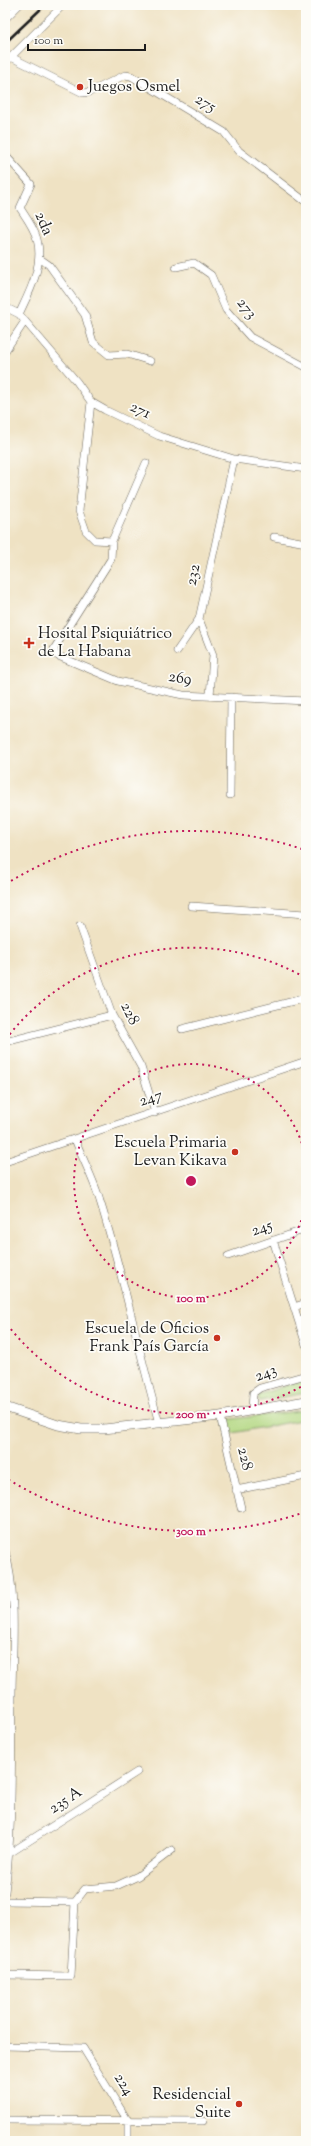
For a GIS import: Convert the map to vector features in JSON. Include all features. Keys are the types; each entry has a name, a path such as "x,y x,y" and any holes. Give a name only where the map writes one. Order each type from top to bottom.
{"main road":[{"path":"5,1407 58,1425 81,1429 104,1429 220,1416 306,1402"}],"street":[{"path":"5,19 19,5"},
{"path":"5,63 62,5"},
{"name":"275","path":"11,57 83,93 90,92 124,75 131,76 224,132 238,151 306,202"},
{"name":"2da","path":"5,154 32,184 20,208 37,238 39,258 34,282 19,314"},
{"path":"39,258 49,265 85,315 93,342 109,355 127,354 150,361"},
{"name":"273","path":"176,267 194,263 211,275 226,310 250,337 306,367"},
{"name":"271","path":"5,307 19,314 77,382 91,402 159,436 234,459 306,469"},
{"path":"5,351 25,321"},
{"path":"91,402 79,512 86,531 95,540 112,542 146,463"},
{"name":"232","path":"199,619 234,459"},
{"path":"274,537 306,543"},
{"name":"269","path":"112,542 111,559 54,650 56,655 118,681 183,695 306,701"},
{"path":"177,651 199,619"},
{"path":"199,619 213,655 210,696"},
{"path":"230,795 231,697"},
{"path":"191,906 306,914"},
{"name":"228","path":"80,926 112,1015 141,1068 155,1113"},
{"path":"182,1029 306,998"},
{"path":"5,1042 112,1015"},
{"name":"247","path":"5,1162 155,1113 306,1061"},
{"path":"75,1139 100,1200 130,1305 146,1376 159,1423"},
{"name":"245","path":"228,1256 306,1229"},
{"path":"273,1240 306,1345"},
{"path":"294,1307 306,1303"},
{"name":"243","path":"252,1411 253,1394 260,1388 306,1375"},
{"name":"228","path":"220,1416 241,1508"},
{"path":"236,1490 306,1476"},
{"path":"5,1551 12,1591 7,1824 10,1854 5,1892"},
{"name":"235 A","path":"10,1854 137,1772"},
{"path":"5,1975 71,1976 75,1902 85,1890 116,1886 138,1876 172,1850"},
{"path":"5,1901 75,1902"},
{"name":"224","path":"5,2046 83,2048 128,2121 128,2141"},
{"path":"5,2120 203,2121"}],"green space":[{"path":"306,1379 306,1393 259,1401 258,1395"},
{"path":"306,1410 306,1419 228,1434 224,1420"}],"railway":[{"path":"5,43 45,5"}],"place":[{"name":"Juegos Osmel","path":"80,87"},
{"name":"Hosital Psiquiátrico de La Habana","path":"29,643"},
{"name":"Escuela Primaria Levan Kikava","path":"235,1152"},
{"name":"Escuela de Oficios Frank País García","path":"217,1338"},
{"name":"Residencial Suite","path":"239,2104"}]}
